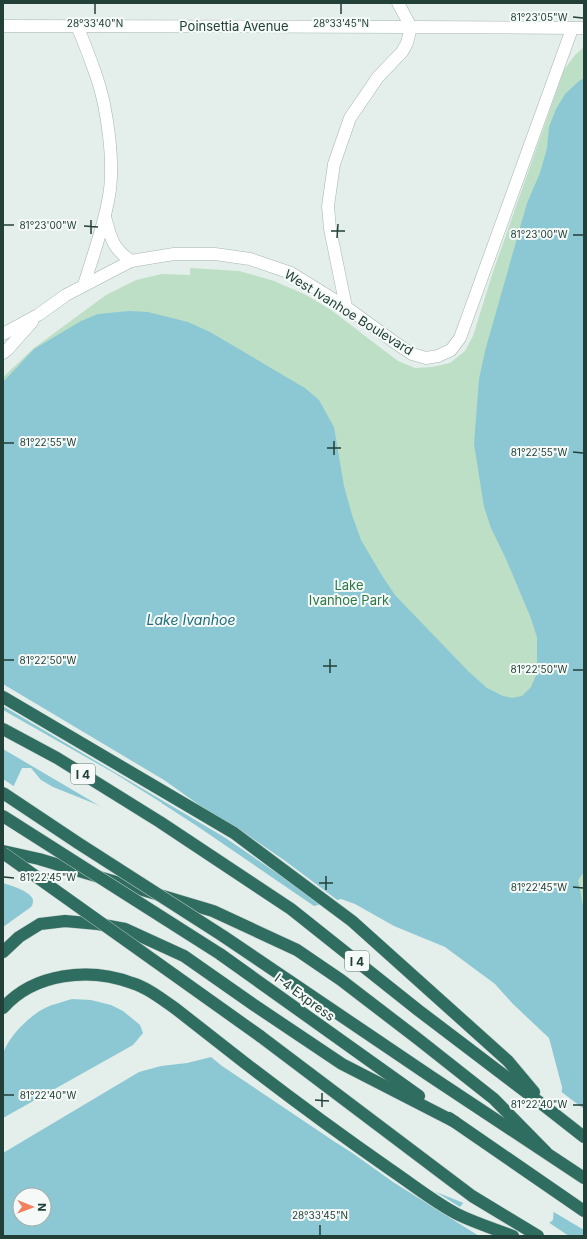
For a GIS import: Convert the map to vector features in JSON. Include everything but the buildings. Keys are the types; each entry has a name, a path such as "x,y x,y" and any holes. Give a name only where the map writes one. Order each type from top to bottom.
{"highway":[{"path":"3,697 234,833 352,921 508,1061 548,1108"},
{"name":"I 4","path":"3,729 57,758 160,822 291,909 418,1010 584,1137"},
{"name":"I-4 Express","path":"3,793 78,844 223,936 584,1178"},
{"name":"I-4 Express","path":"3,816 220,954 455,1122 584,1211"},
{"path":"3,852 260,1036 472,1196 538,1236"},
{"path":"3,852 47,861 213,911 297,950 347,984 494,1099 546,1152"},
{"path":"3,952 19,937 40,924 66,921 98,924 125,929 184,956 342,1064 455,1122"},
{"path":"3,1008 7,1003 25,990 44,981 65,975 108,976 133,983 157,996 347,1140 421,1191 457,1214 513,1236"}],"street":[{"path":"346,307 328,206 334,164 350,118 378,77 402,52 408,43 411,27 398,3"},
{"name":"Poinsettia Avenue","path":"3,26 578,29"},
{"path":"77,26 97,76 104,105 111,162 110,189 105,216 84,285"},
{"name":"West Ivanhoe Boulevard","path":"3,334 38,315 66,295 131,261 174,254 215,254 250,259 291,273 346,307 412,354 426,358 438,356 451,350 460,338 578,29"},
{"path":"105,216 111,240 121,254 131,261"},
{"name":"West Ivanhoe Boulevard","path":"3,352 7,350 38,315"}],"green space":[{"name":"Lake Ivanhoe","path":"584,47 584,1018 3,649 3,377 34,348 106,295 136,280 162,274 190,275 190,268 239,271 274,281 306,295 331,310 398,361 415,368 432,367 450,363 465,351 473,336 493,272 564,70 575,55"}],"water":[{"name":"Lake Ivanhoe","path":"584,78 584,872 578,880 584,911 584,1236 3,1236 3,1153 139,1072 161,1066 187,1063 211,1057 222,1066 335,1142 378,1169 509,1221 547,1225 553,1220 562,1087 549,1038 513,1004 495,984 445,947 394,926 355,904 341,899 314,906 163,804 145,801 119,801 103,807 53,787 41,780 31,768 22,768 3,809 3,382 34,349 81,321 98,314 129,311 148,312 188,322 210,332 305,388 319,400 334,427 344,486 361,540 395,595 468,671 487,688 503,696 512,698 522,696 531,687 537,673 537,637 530,616 506,559 491,528 484,507 474,444 479,379 485,351 527,203 540,173 547,148 549,127 556,109 565,94"},
{"path":"3,883 16,887 25,892 32,898 33,901 31,907 3,927"},
{"path":"72,999 91,1000 111,1005 123,1011 140,1025 143,1033 133,1045 3,1118 3,1054 9,1041 32,1016 51,1005"}],"pier":[{"path":"3,684 164,780 202,807 243,832 284,860 340,902 322,906 224,837 3,706"},
{"path":"3,710 114,773 162,803 161,806 144,803 120,803 105,809 3,749"},
{"path":"3,779 15,787 5,810 3,811"},
{"path":"559,1090 584,1109 584,1230 552,1211"},
{"path":"316,1127 379,1168 431,1189 460,1207 464,1202 509,1220 535,1223 548,1222 569,1236 479,1236 393,1182"}],"park label":[{"name":"Lake Ivanhoe Park","path":"349,592"}]}
